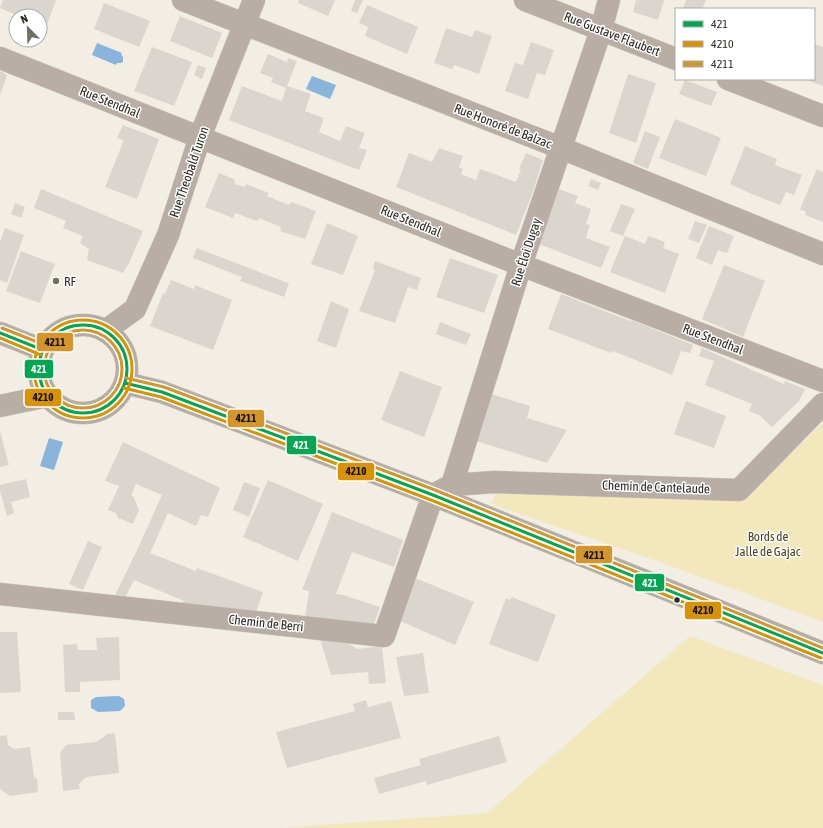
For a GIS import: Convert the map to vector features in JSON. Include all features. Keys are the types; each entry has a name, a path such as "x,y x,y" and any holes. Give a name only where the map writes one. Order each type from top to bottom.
{"main road":[{"path":"77,325 92,326 105,331 117,340 125,353 128,368 125,383 119,395 109,405 97,411 84,413 70,411 58,406 48,396 42,386 39,374 43,350 52,338 63,330 77,325"},
{"path":"0,333 43,350"},
{"path":"125,383 162,392 433,495 823,653"}],"street":[{"name":"Rue Honoré de Balzac","path":"183,0 560,148 823,254"},
{"name":"Rue Theobald Turon","path":"105,331 135,309 168,235 200,137 254,0"},
{"name":"Rue Gustave Flaubert","path":"525,0 675,59"},
{"name":"Rue Éloi Dugay","path":"452,485 560,148 601,30 609,0"},
{"name":"Rue Stendhal","path":"0,58 522,265 823,381"},
{"path":"731,80 823,116"},
{"path":"0,406 48,396"},
{"name":"Chemin de Cantelaude","path":"452,485 494,482 739,490 823,404"},
{"path":"433,495 452,485"},
{"name":"Chemin de Berri","path":"0,594 384,636 433,495"}],"green space":[{"name":"Bords de Jalle de Gajac","path":"823,423 823,622 665,564 491,504 497,491 751,492"},
{"path":"690,636 823,685 823,828 278,828 487,813"}],"water":[{"path":"97,43 122,53 123,62 117,63 116,65 92,55"},
{"path":"312,76 336,85 330,99 306,89"},
{"path":"49,438 63,442 54,470 40,466"},
{"path":"119,696 124,699 125,706 120,711 98,712 91,708 91,700 96,697"}],"building":[{"path":"3,0 56,0 48,22 48,8 8,8 8,11 0,8"},
{"path":"299,0 335,0 328,16 298,3"},
{"path":"355,0 363,0 357,13 351,11"},
{"path":"636,0 664,0 658,20 633,12"},
{"path":"686,0 706,0 702,8 683,8"},
{"path":"104,3 150,21 139,47 94,29"},
{"path":"367,5 418,27 407,54 365,36 368,27 359,23"},
{"path":"180,16 222,33 212,58 170,41"},
{"path":"446,28 472,37 475,30 492,36 479,74 454,65 452,69 434,63"},
{"path":"531,42 554,50 545,75 537,73 528,99 505,91 515,63 523,65"},
{"path":"815,44 823,47 823,86 807,80 815,80"},
{"path":"152,47 192,62 174,106 134,91"},
{"path":"268,54 287,62 288,58 297,61 287,86 311,94 305,111 324,118 319,132 340,141 346,126 365,133 359,148 367,150 359,170 229,120 242,86 282,101 286,88 271,82 273,78 260,73"},
{"path":"198,65 206,68 202,79 194,75"},
{"path":"0,71 7,75 0,95"},
{"path":"628,74 656,83 636,143 609,133"},
{"path":"685,80 717,92 711,106 679,94"},
{"path":"675,119 721,138 706,176 659,158"},
{"path":"123,125 159,139 137,199 105,187 124,140 117,138"},
{"path":"645,131 660,137 648,169 633,163"},
{"path":"745,146 777,159 775,165 802,175 794,195 786,192 780,205 730,184"},
{"path":"439,148 463,156 459,167 463,169 461,174 476,180 480,169 516,182 521,170 519,169 526,153 543,160 531,197 516,235 396,187 409,153 432,162"},
{"path":"817,169 823,172 823,222 805,215 806,212 800,209"},
{"path":"219,173 234,179 235,184 245,187 246,184 269,193 267,196 289,205 291,202 316,211 305,239 280,231 281,227 259,218 257,221 235,213 233,218 205,207"},
{"path":"591,179 601,183 598,190 588,186"},
{"path":"41,189 143,231 123,273 87,260 89,249 80,243 83,236 63,228 66,221 34,208"},
{"path":"559,189 578,196 575,203 591,209 586,224 590,225 586,238 610,247 601,268 539,244"},
{"path":"15,203 25,207 21,218 11,214"},
{"path":"621,204 635,209 623,236 610,231"},
{"path":"695,221 707,225 699,243 688,239"},
{"path":"327,223 358,236 343,275 311,264"},
{"path":"709,226 734,236 727,253 718,250 712,265 696,258"},
{"path":"5,228 24,235 7,283 0,280 0,242"},
{"path":"625,236 645,244 648,236 665,242 663,248 679,254 665,293 610,272"},
{"path":"197,248 289,283 284,297 240,281 242,277 193,258"},
{"path":"21,251 55,264 40,303 6,291"},
{"path":"450,258 498,275 484,313 436,297"},
{"path":"375,261 421,278 417,290 408,287 395,323 359,311 375,270 373,269"},
{"path":"724,265 765,281 743,337 702,319"},
{"path":"171,280 194,289 195,285 232,300 213,350 150,326 163,293 165,294"},
{"path":"561,294 693,345 690,353 681,351 672,375 613,351 611,353 548,329"},
{"path":"331,301 349,309 336,348 317,341"},
{"path":"440,322 471,334 466,345 436,334"},
{"path":"702,348 784,384 785,381 805,389 799,401 772,427 759,415 749,411 752,404 705,385 714,361 699,356"},
{"path":"400,371 442,387 424,437 381,420"},
{"path":"491,394 530,406 527,418 567,430 547,463 476,441"},
{"path":"686,401 726,416 714,448 674,434"},
{"path":"0,431 9,465 0,467"},
{"path":"123,442 220,488 208,517 201,515 196,526 168,513 150,553 196,571 197,568 263,592 256,612 183,604 184,601 134,580 126,596 115,595 162,495 136,484 131,496 133,496 139,510 133,524 118,518 116,513 108,510 119,486 105,481"},
{"path":"26,479 30,497 11,502 14,513 7,516 0,491 0,485"},
{"path":"268,480 323,504 298,561 243,537"},
{"path":"244,482 260,488 249,517 233,510"},
{"path":"332,512 403,540 394,567 352,552 336,594 380,607 374,624 305,618 309,591 302,590"},
{"path":"88,541 102,547 83,590 69,584"},
{"path":"415,578 474,602 455,645 400,621"},
{"path":"512,597 556,615 538,662 489,644 506,598 510,600"},
{"path":"0,632 17,632 21,692 0,693"},
{"path":"119,637 120,680 80,682 80,692 65,692 63,645 77,644 78,650 97,650 96,638"},
{"path":"320,639 346,642 357,649 382,646 386,683 369,684 368,672 331,675"},
{"path":"423,653 429,693 404,696 396,657"},
{"path":"366,700 368,707 391,701 401,738 287,768 276,732 355,711 353,704"},
{"path":"58,712 74,712 75,720 58,720"},
{"path":"115,733 119,773 86,777 79,784 80,789 63,791 60,753 66,745 96,742 108,734"},
{"path":"7,735 8,745 14,749 30,747 34,777 37,779 38,792 10,796 0,789 0,736"},
{"path":"499,736 507,762 427,785 426,781 379,794 374,778 421,765 419,759"}],"transit line":[{"name":"4210","path":"83,320 102,324 118,334 128,350 132,369 128,388 118,404 102,414 83,418 64,414 48,404 38,388 34,369 38,350 48,334 64,324 83,320"},
{"name":"421","path":"83,325 100,328 114,338 124,352 127,369 124,386 114,400 100,410 83,413 66,410 52,400 42,386 39,369 42,352 52,338 66,328 83,325"},
{"name":"4211","path":"2,328 45,345"},
{"name":"4211","path":"83,330 98,333 105,337 115,347 119,354 122,369 119,384 115,391 105,401 98,405 83,408 68,405 61,401 51,391 47,384 44,369 47,354 51,347 61,337 68,333 83,330"},
{"name":"421","path":"0,333 43,350"},
{"name":"4210","path":"0,338 41,355"},
{"name":"4211","path":"126,378 164,387 435,490 823,648"},
{"name":"421","path":"125,383 162,392 433,495 823,653"},
{"name":"4210","path":"124,388 161,397 431,500 821,658"}],"place":[{"name":"RF","path":"56,281"}]}
